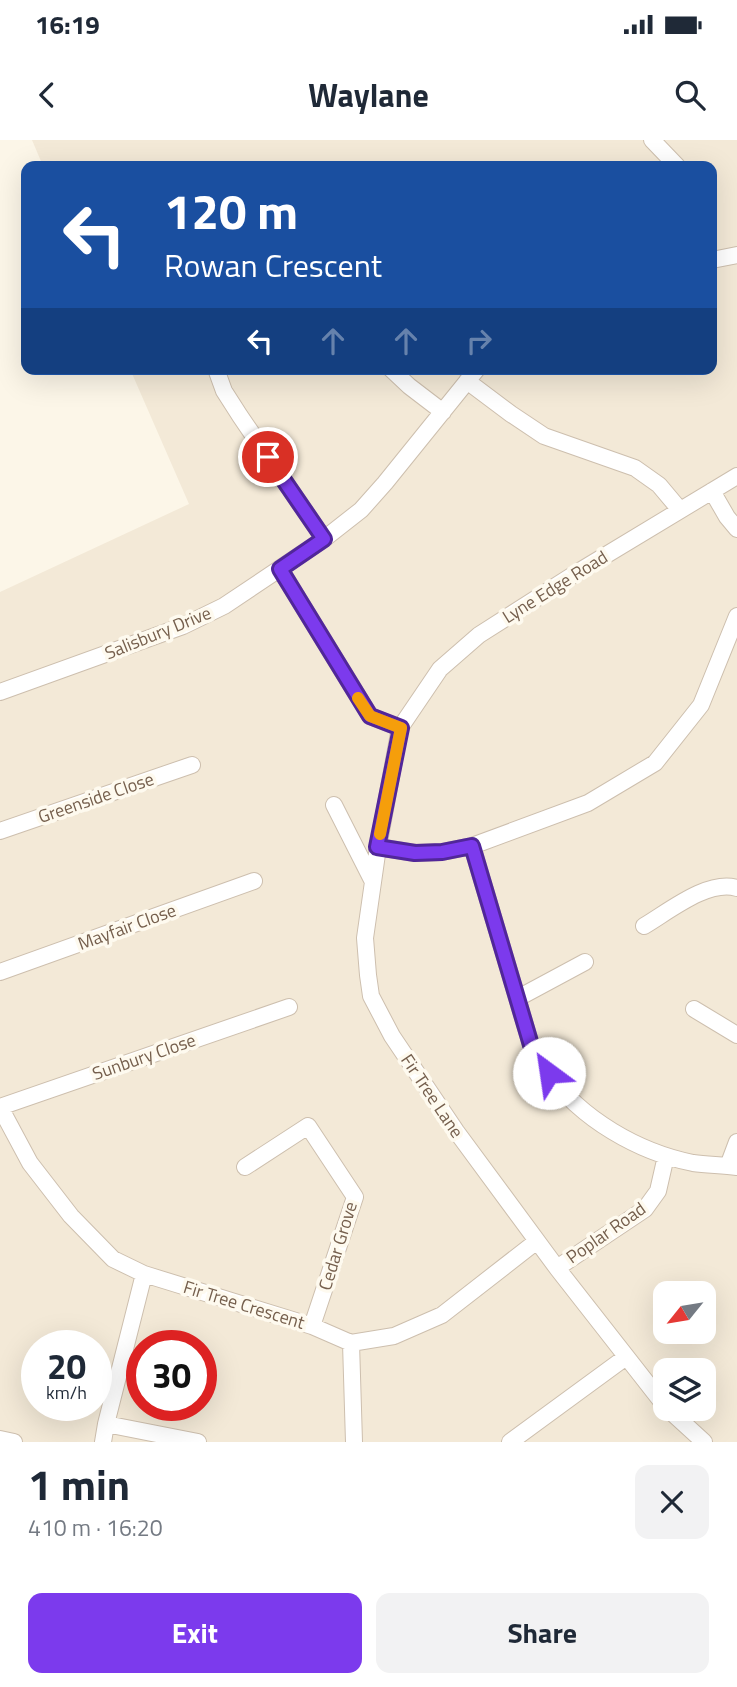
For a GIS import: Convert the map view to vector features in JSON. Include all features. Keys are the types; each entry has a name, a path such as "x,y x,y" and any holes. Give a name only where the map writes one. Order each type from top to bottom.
{"street":[{"path":"652,140 672,161"},
{"path":"717,259 737,255"},
{"path":"218,375 224,391 240,416 324,539"},
{"path":"397,375 443,412"},
{"path":"472,375 511,414 544,436 635,468 659,485 680,510"},
{"name":"Salisbury Drive","path":"0,692 183,626 224,606 280,569 360,510 385,484 472,375"},
{"name":"Lyne Edge Road","path":"401,728 440,669 479,635 737,476"},
{"path":"712,491 737,529"},
{"path":"280,569 370,716 401,728"},
{"path":"377,847 415,853 442,852 472,846 588,803 655,763 701,705 731,652 737,616"},
{"name":"Fir Tree Lane","path":"401,728 377,847 365,938 371,996 392,1036 456,1131 556,1268 653,1391"},
{"name":"Greenside Close","path":"0,831 192,765"},
{"path":"334,805 372,880"},
{"path":"472,846 531,1045 568,1096 591,1117 631,1142 666,1156 696,1163 733,1166 737,1142"},
{"name":"Mayfair Close","path":"0,972 254,881"},
{"path":"644,926 703,891 728,885 737,888"},
{"path":"518,998 585,962"},
{"name":"Sunbury Close","path":"0,1107 289,1007"},
{"path":"694,1009 737,1035"},
{"name":"Fir Tree Crescent","path":"0,1107 5,1128 30,1163 71,1216 113,1259 144,1274 312,1326 351,1343"},
{"name":"Cedar Grove","path":"245,1167 308,1126 355,1197 312,1326"},
{"name":"Poplar Road","path":"556,1268 645,1209 658,1191 666,1156"},
{"path":"354,1442 351,1343 394,1336 442,1315 537,1241"},
{"path":"103,1442 144,1274"},
{"path":"510,1442 626,1357"},
{"name":"Fir Tree Lane","path":"681,1421 704,1442"},
{"path":"106,1424 198,1442"},
{"path":"0,1439 14,1442"}],"shaded area":[{"path":"32,140 737,140 737,1442 0,1442 0,592 189,504 133,375 717,375 717,161 41,161"}],"slow traffic":[{"path":"358,698 370,716 401,728 380,834"}],"route":[{"path":"268,457 324,539 280,569 370,716 401,728 377,847 415,853 442,852 472,846 531,1045 549,1073"}]}
